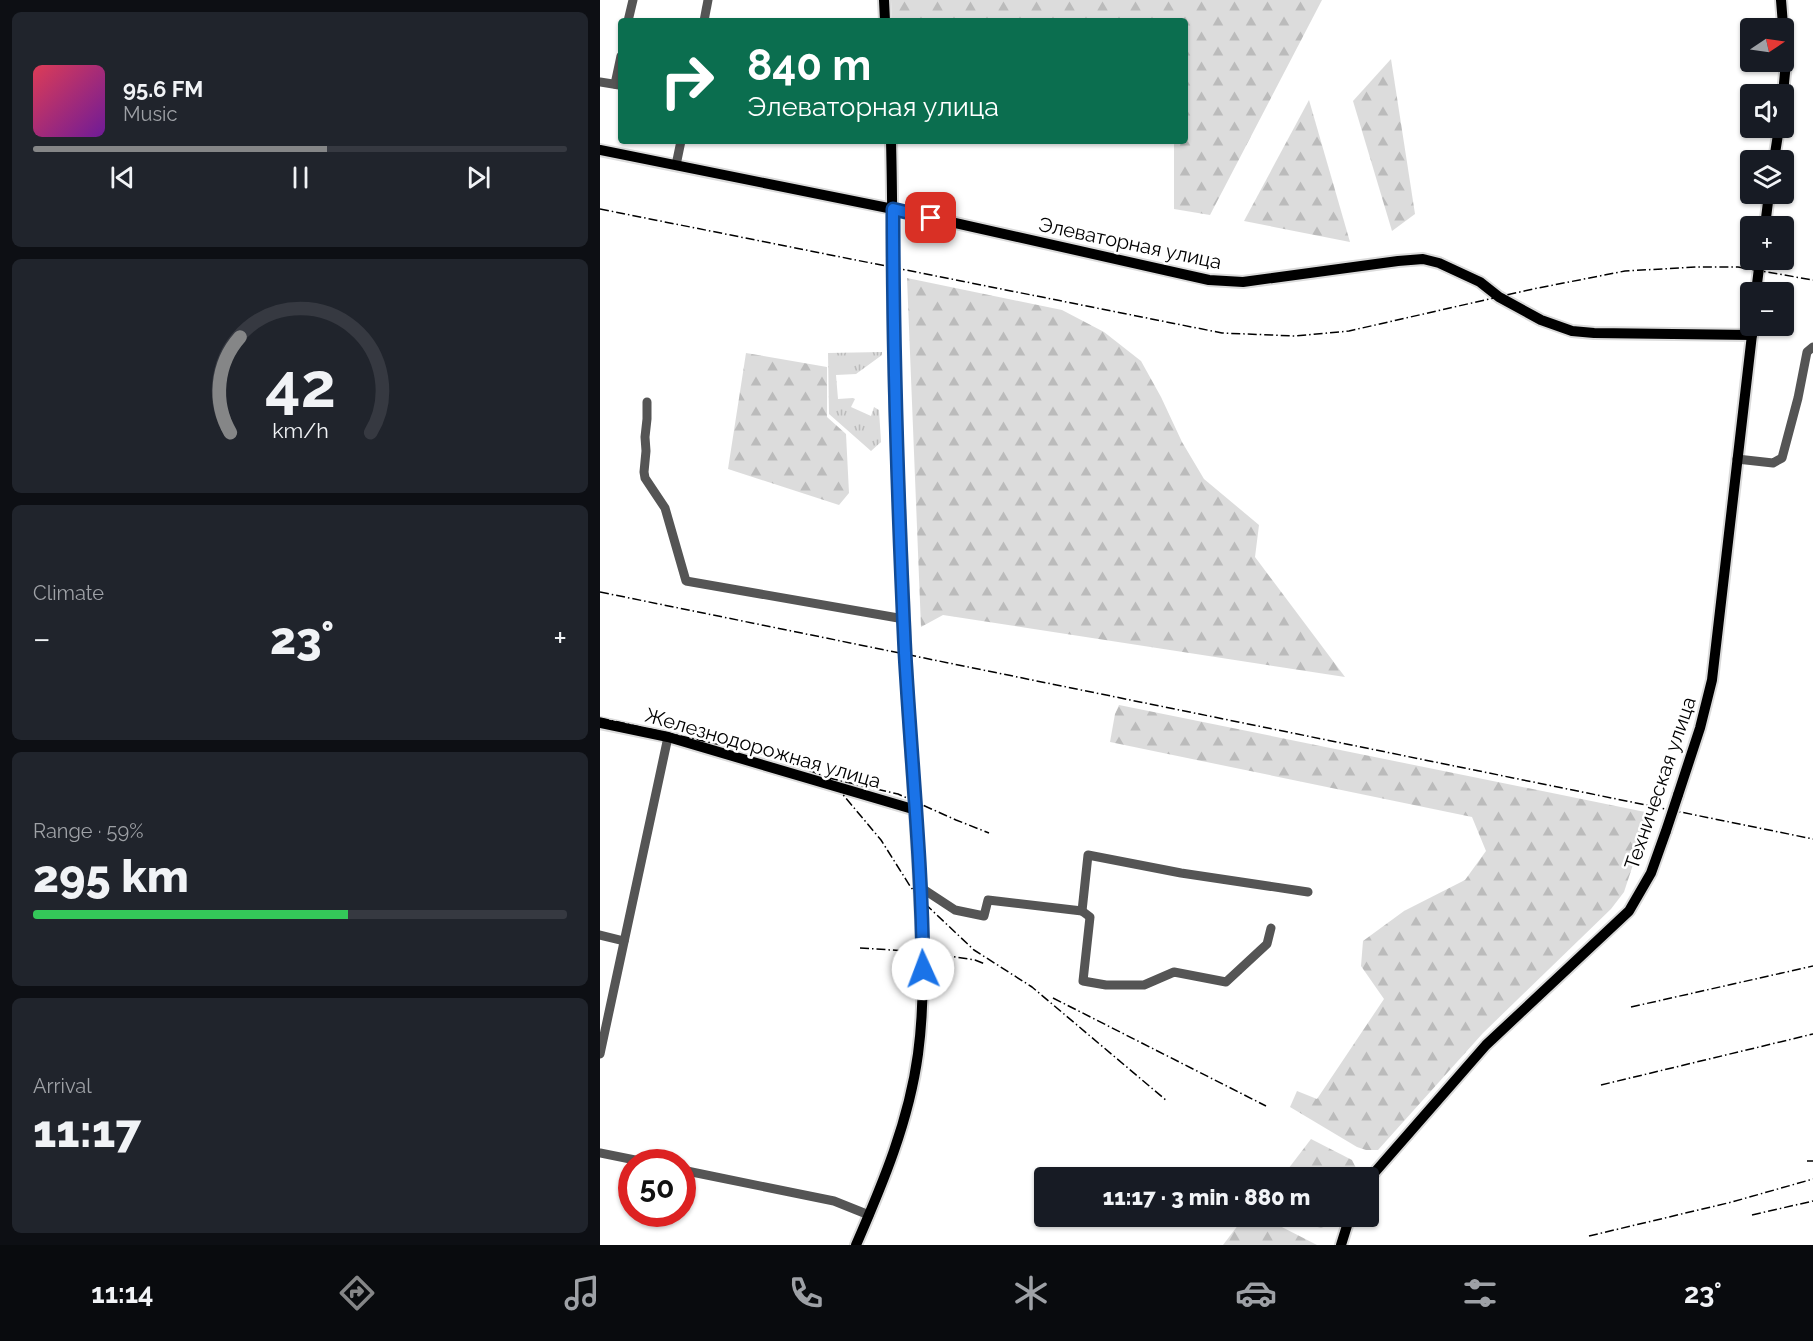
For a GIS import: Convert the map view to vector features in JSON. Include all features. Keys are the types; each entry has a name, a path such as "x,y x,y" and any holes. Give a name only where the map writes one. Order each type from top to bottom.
{"main road":[{"path":"884,0 885,18"},
{"path":"1781,0 1785,62 1784,84"},
{"path":"856,1245 886,1174 905,1117 918,1056 924,1003 916,810 904,620 894,358 891,144"},
{"name":"Элеваторная улица","path":"600,150 893,209 1209,280 1243,282 1423,259 1439,263 1479,282 1499,297 1541,320 1572,331 1594,333 1740,330"},
{"name":"Техническая улица","path":"1379,1167 1486,1045 1629,911 1651,873 1700,728 1712,680 1751,336"},
{"name":"Железнодорожная улица","path":"600,723 668,737 916,810"},
{"path":"1341,1245 1347,1227"}],"street":[{"path":"629,18 633,0"},
{"path":"705,18 708,0"},
{"path":"600,82 618,85"},
{"path":"676,165 680,144"},
{"path":"1737,459 1773,463 1782,458 1798,399 1807,352 1813,347"},
{"path":"647,402 645,478 665,508 686,581 904,620"},
{"path":"600,1054 668,737"},
{"path":"1082,912 1088,855 1180,873 1308,892"},
{"path":"920,887 955,910 984,916 988,900 1082,912 1090,917 1083,981 1107,985 1144,985 1174,972 1226,982 1268,944 1271,928"},
{"path":"600,935 624,941"},
{"path":"600,1153 618,1157"},
{"path":"696,1173 834,1201 869,1215"}],"green space":[{"path":"891,0 1322,0 1210,215 1174,209 1174,144 1188,144 1188,18 892,18"},
{"path":"1391,59 1415,214 1392,231 1353,101"},
{"path":"1309,100 1350,242 1244,221"},
{"path":"907,278 1062,310 1104,332 1141,361 1182,442 1204,479 1259,525 1255,557 1345,677 943,615 921,627"},
{"path":"882,352 882,355 856,374 836,375 838,399 855,399 851,407 871,416 874,407 879,410 881,442 871,451 829,414 828,353"},
{"path":"746,353 827,367 827,417 846,434 849,493 839,505 728,469"},
{"path":"1119,705 1650,813 1624,892 1611,909 1483,1033 1378,1150 1366,1150 1357,1147 1290,1107 1297,1091 1317,1099 1384,999 1361,966 1363,941 1404,911 1465,880 1486,851 1472,817 1110,742"},
{"path":"1311,1139 1352,1160 1356,1167 1290,1167"},
{"path":"1237,1227 1282,1227 1317,1245 1223,1245"}],"railway":[{"path":"600,209 1222,333 1295,336 1349,331 1533,289 1625,271 1738,267 1813,280"},
{"path":"600,592 1813,839"},
{"path":"600,718 775,757 829,778 881,840 920,899 974,950 1032,987 1167,1101"},
{"path":"829,778 898,794 989,833"},
{"path":"860,948 923,952 975,960 985,964"},
{"path":"1631,1007 1813,966"},
{"path":"1053,998 1266,1106"},
{"path":"1601,1085 1813,1034"},
{"path":"1807,1161 1813,1161"},
{"path":"1589,1236 1732,1202 1813,1179"},
{"path":"1752,1215 1813,1201"}],"route":[{"path":"923,969 916,810 905,654 894,358 893,209 931,218"}]}
